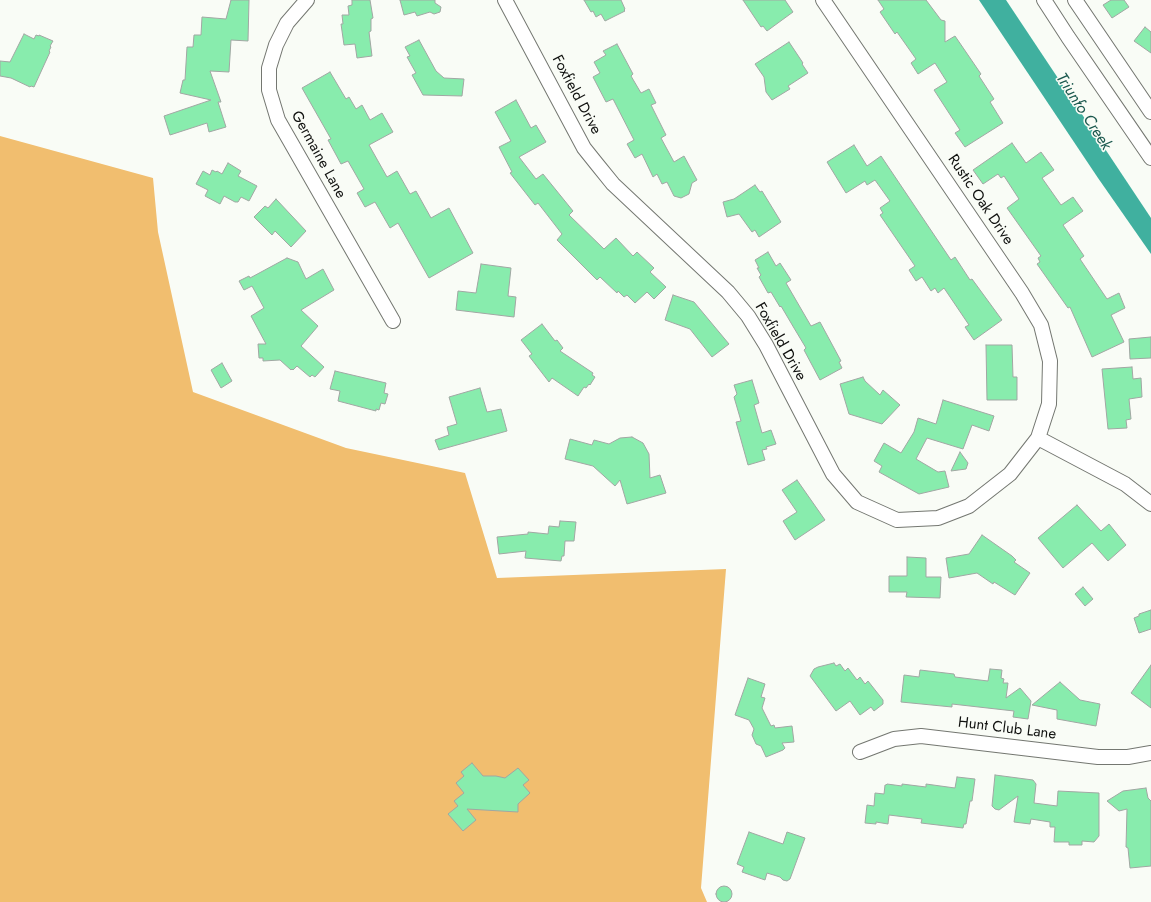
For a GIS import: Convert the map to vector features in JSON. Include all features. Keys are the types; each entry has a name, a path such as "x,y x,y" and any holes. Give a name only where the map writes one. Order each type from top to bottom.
{"street":[{"name":"Germaine Lane","path":"307,0 287,23 276,45 269,68 269,90 278,120 393,321"},
{"name":"Foxfield Drive","path":"505,0 584,148 613,184 728,292 748,316 766,345 833,474 857,502 897,520 938,518 969,506 1010,474 1038,438"},
{"name":"Rustic Oak Drive","path":"824,0 1022,293 1042,325 1050,361 1049,404 1038,438"},
{"path":"1044,0 1151,158"},
{"path":"1075,0 1151,112"},
{"path":"1038,438 1125,484 1151,504"},
{"name":"Hunt Club Lane","path":"860,752 894,739 921,736 1098,757 1128,757 1151,753"}],"shaded area":[{"path":"0,136 153,178 158,232 193,392 346,448 465,473 497,578 726,569 701,888 707,902 0,902"}],"water":[{"path":"979,0 1006,0 1151,218 1151,254 1098,178"}],"building":[{"path":"231,0 249,0 248,41 231,40 229,72 210,71 221,102 218,102 226,127 209,132 207,123 170,135 164,116 211,100 180,93 183,80 185,80 187,47 193,47 194,35 201,35 202,17 226,19"},
{"path":"352,0 370,0 373,18 371,19 371,31 369,32 372,56 357,58 355,44 344,45 341,24 343,24 342,15 349,15 348,6 352,5"},
{"path":"400,0 435,0 435,3 441,7 440,12 434,14 430,12 417,16 415,12 404,15"},
{"path":"584,0 621,0 625,11 605,21 601,14 596,17 593,11 591,12"},
{"path":"743,0 785,0 793,12 767,31 763,26 761,27"},
{"path":"878,0 926,0 941,20 945,21 945,42 955,36 981,74 979,76 994,99 990,102 1003,123 965,147 955,133 960,130 934,90 947,82 935,63 918,74 911,63 916,59 897,32 895,34 880,12 884,9"},
{"path":"1111,0 1124,0 1129,7 1112,18 1103,5"},
{"path":"1145,27 1151,32 1151,53 1134,41"},
{"path":"24,34 34,39 36,35 39,35 53,41 50,46 50,52 34,87 30,87 11,78 0,76 0,61 10,62"},
{"path":"419,40 436,71 444,78 464,79 462,96 423,95 412,75 416,73 407,57 410,56 405,47"},
{"path":"789,42 808,73 788,86 790,89 772,100 766,92 764,77 755,64"},
{"path":"617,44 633,74 631,76 641,93 649,89 656,103 651,105 666,135 661,138 674,162 684,156 697,180 692,183 689,194 681,198 674,196 667,182 662,184 657,174 653,177 642,154 635,158 627,144 634,140 613,99 606,102 593,77 600,73 594,62 606,55 603,51"},
{"path":"330,72 346,99 349,97 356,109 362,105 370,120 382,113 393,132 369,145 387,177 397,171 410,194 416,191 431,218 449,208 473,253 429,278 398,223 390,228 375,202 365,207 357,193 364,189 348,161 341,164 328,140 331,139 302,88"},
{"path":"516,100 531,128 536,125 546,142 519,157 536,179 543,174 573,211 569,215 604,249 616,238 633,256 637,252 654,268 650,272 666,287 654,299 647,292 635,303 627,295 624,297 618,291 617,293 600,277 597,280 557,240 562,234 538,203 535,205 510,173 512,172 499,147 511,141 495,112"},
{"path":"1012,143 1026,163 1041,152 1054,170 1042,178 1061,205 1073,197 1083,211 1063,225 1084,256 1080,259 1107,299 1119,293 1125,308 1111,315 1124,342 1092,357 1070,307 1068,308 1037,264 1040,262 1038,258 1041,256 1007,208 1019,199 1004,176 1001,178 998,174 983,184 973,170"},
{"path":"854,145 867,166 881,156 951,260 955,257 970,280 972,279 1002,320 974,340 965,327 969,325 944,288 938,293 935,288 931,291 922,277 916,281 909,270 915,266 880,215 883,213 880,208 890,201 875,180 867,185 865,181 846,193 827,162"},
{"path":"228,163 241,171 238,176 257,186 249,201 241,197 238,202 235,202 224,196 220,204 205,196 208,190 196,184 203,171 210,175 212,170 222,174"},
{"path":"755,185 760,192 762,191 781,222 759,237 755,230 752,232 739,214 727,217 723,202 734,199"},
{"path":"276,199 306,231 291,247 275,231 272,235 254,217 265,206 268,208"},
{"path":"768,252 776,266 780,263 791,280 786,283 811,326 820,322 841,361 839,362 842,368 820,380 804,350 806,348 781,306 780,307 771,292 768,293 759,277 761,275 755,260"},
{"path":"287,258 298,262 306,279 323,269 334,290 301,310 318,326 301,346 324,367 315,377 312,375 310,377 297,366 291,370 280,360 263,361 263,358 259,358 258,344 266,344 251,316 264,308 252,286 244,290 239,281 249,276 250,278"},
{"path":"481,264 511,268 508,296 516,297 514,317 456,310 458,291 476,293"},
{"path":"673,295 694,302 729,344 712,357 690,329 665,320"},
{"path":"542,324 555,341 557,340 563,348 560,351 593,373 592,375 595,377 590,385 589,384 586,388 584,387 578,396 552,378 549,382 529,356 532,354 521,340"},
{"path":"1151,337 1151,358 1130,359 1129,339"},
{"path":"986,345 1012,345 1013,377 1017,377 1017,400 987,400"},
{"path":"222,363 232,381 221,388 211,370"},
{"path":"1132,367 1133,379 1141,378 1142,397 1129,399 1131,419 1126,420 1127,428 1108,429 1102,369"},
{"path":"335,371 386,383 384,393 388,394 385,404 381,403 379,410 376,409 376,411 338,401 340,391 330,389"},
{"path":"863,377 865,381 880,395 883,390 900,405 882,424 849,414 840,384"},
{"path":"752,380 759,403 754,405 762,433 771,430 776,444 762,450 765,460 748,465 736,422 741,421 734,397 737,394 734,385"},
{"path":"480,388 487,412 501,409 507,431 439,450 435,440 449,435 447,427 457,424 449,397"},
{"path":"943,400 994,416 989,431 972,425 963,449 927,438 916,459 938,472 945,471 949,487 919,494 879,472 882,466 874,461 884,443 901,453 914,432 918,418 936,424"},
{"path":"632,437 643,443 649,454 650,478 660,475 666,493 627,504 620,480 615,486 593,466 565,459 570,439 592,445 594,440 609,444 620,438"},
{"path":"960,452 968,463 966,469 951,471"},
{"path":"797,480 825,520 795,540 783,521 797,512 782,490"},
{"path":"1077,505 1101,531 1109,524 1126,545 1108,561 1092,543 1063,568 1038,538"},
{"path":"560,521 576,522 574,541 565,541 564,556 562,556 561,561 525,558 526,551 499,554 497,537 528,534 528,532 548,534 549,526 559,527"},
{"path":"982,535 1012,556 1016,560 1014,562 1030,573 1015,595 994,582 993,584 977,573 949,578 946,558 969,554"},
{"path":"907,557 926,558 926,577 941,577 940,598 906,597 907,592 889,592 889,576 907,576"},
{"path":"1083,587 1093,599 1085,606 1075,594"},
{"path":"1151,610 1151,629 1139,633 1134,618 1139,616 1139,614"},
{"path":"834,663 836,666 840,664 845,671 848,668 857,680 860,677 865,684 868,681 883,700 883,704 874,711 871,707 860,715 850,701 836,711 810,676 814,669"},
{"path":"1151,665 1151,708 1131,693"},
{"path":"990,669 1002,670 1001,678 1004,679 1003,683 1008,683 1006,698 1020,688 1031,701 1028,719 1013,717 1014,711 952,704 952,707 901,702 904,675 919,677 920,670 954,674 955,677 988,681"},
{"path":"748,678 765,684 761,697 765,698 762,708 771,726 774,725 775,728 792,726 794,742 782,743 785,748 783,750 766,757 761,746 756,744 752,735 754,729 749,720 735,715"},
{"path":"1060,682 1080,700 1100,704 1096,726 1057,719 1057,710 1032,705"},
{"path":"472,763 483,776 505,778 518,768 529,780 523,785 530,793 518,804 518,812 467,809 476,820 463,831 448,814 458,806 454,801 464,793 456,783 464,776 461,772"},
{"path":"995,775 1033,780 1036,784 1034,803 1057,806 1058,791 1099,793 1099,836 1094,842 1082,841 1082,845 1069,845 1069,842 1054,842 1055,827 1050,827 1050,822 1031,819 1030,824 1014,822 1018,796 999,810 992,806"},
{"path":"957,777 975,779 972,801 970,801 966,824 964,824 963,828 921,823 922,819 889,815 888,824 876,822 876,824 865,823 867,805 874,806 875,793 884,794 885,785 887,784 926,787 926,784 955,788"},
{"path":"1146,788 1148,798 1151,801 1151,866 1130,868 1128,848 1126,847 1127,809 1119,811 1107,801 1123,791"},
{"path":"749,832 783,844 787,832 805,838 790,879 787,881 783,880 780,877 767,873 765,880 742,872 744,867 737,864"},
{"path":"721,886 727,886 732,891 730,900 727,902 721,902 716,897 716,891"}],"water label":[{"name":"Triunfo Creek","path":"1083,112"}]}
